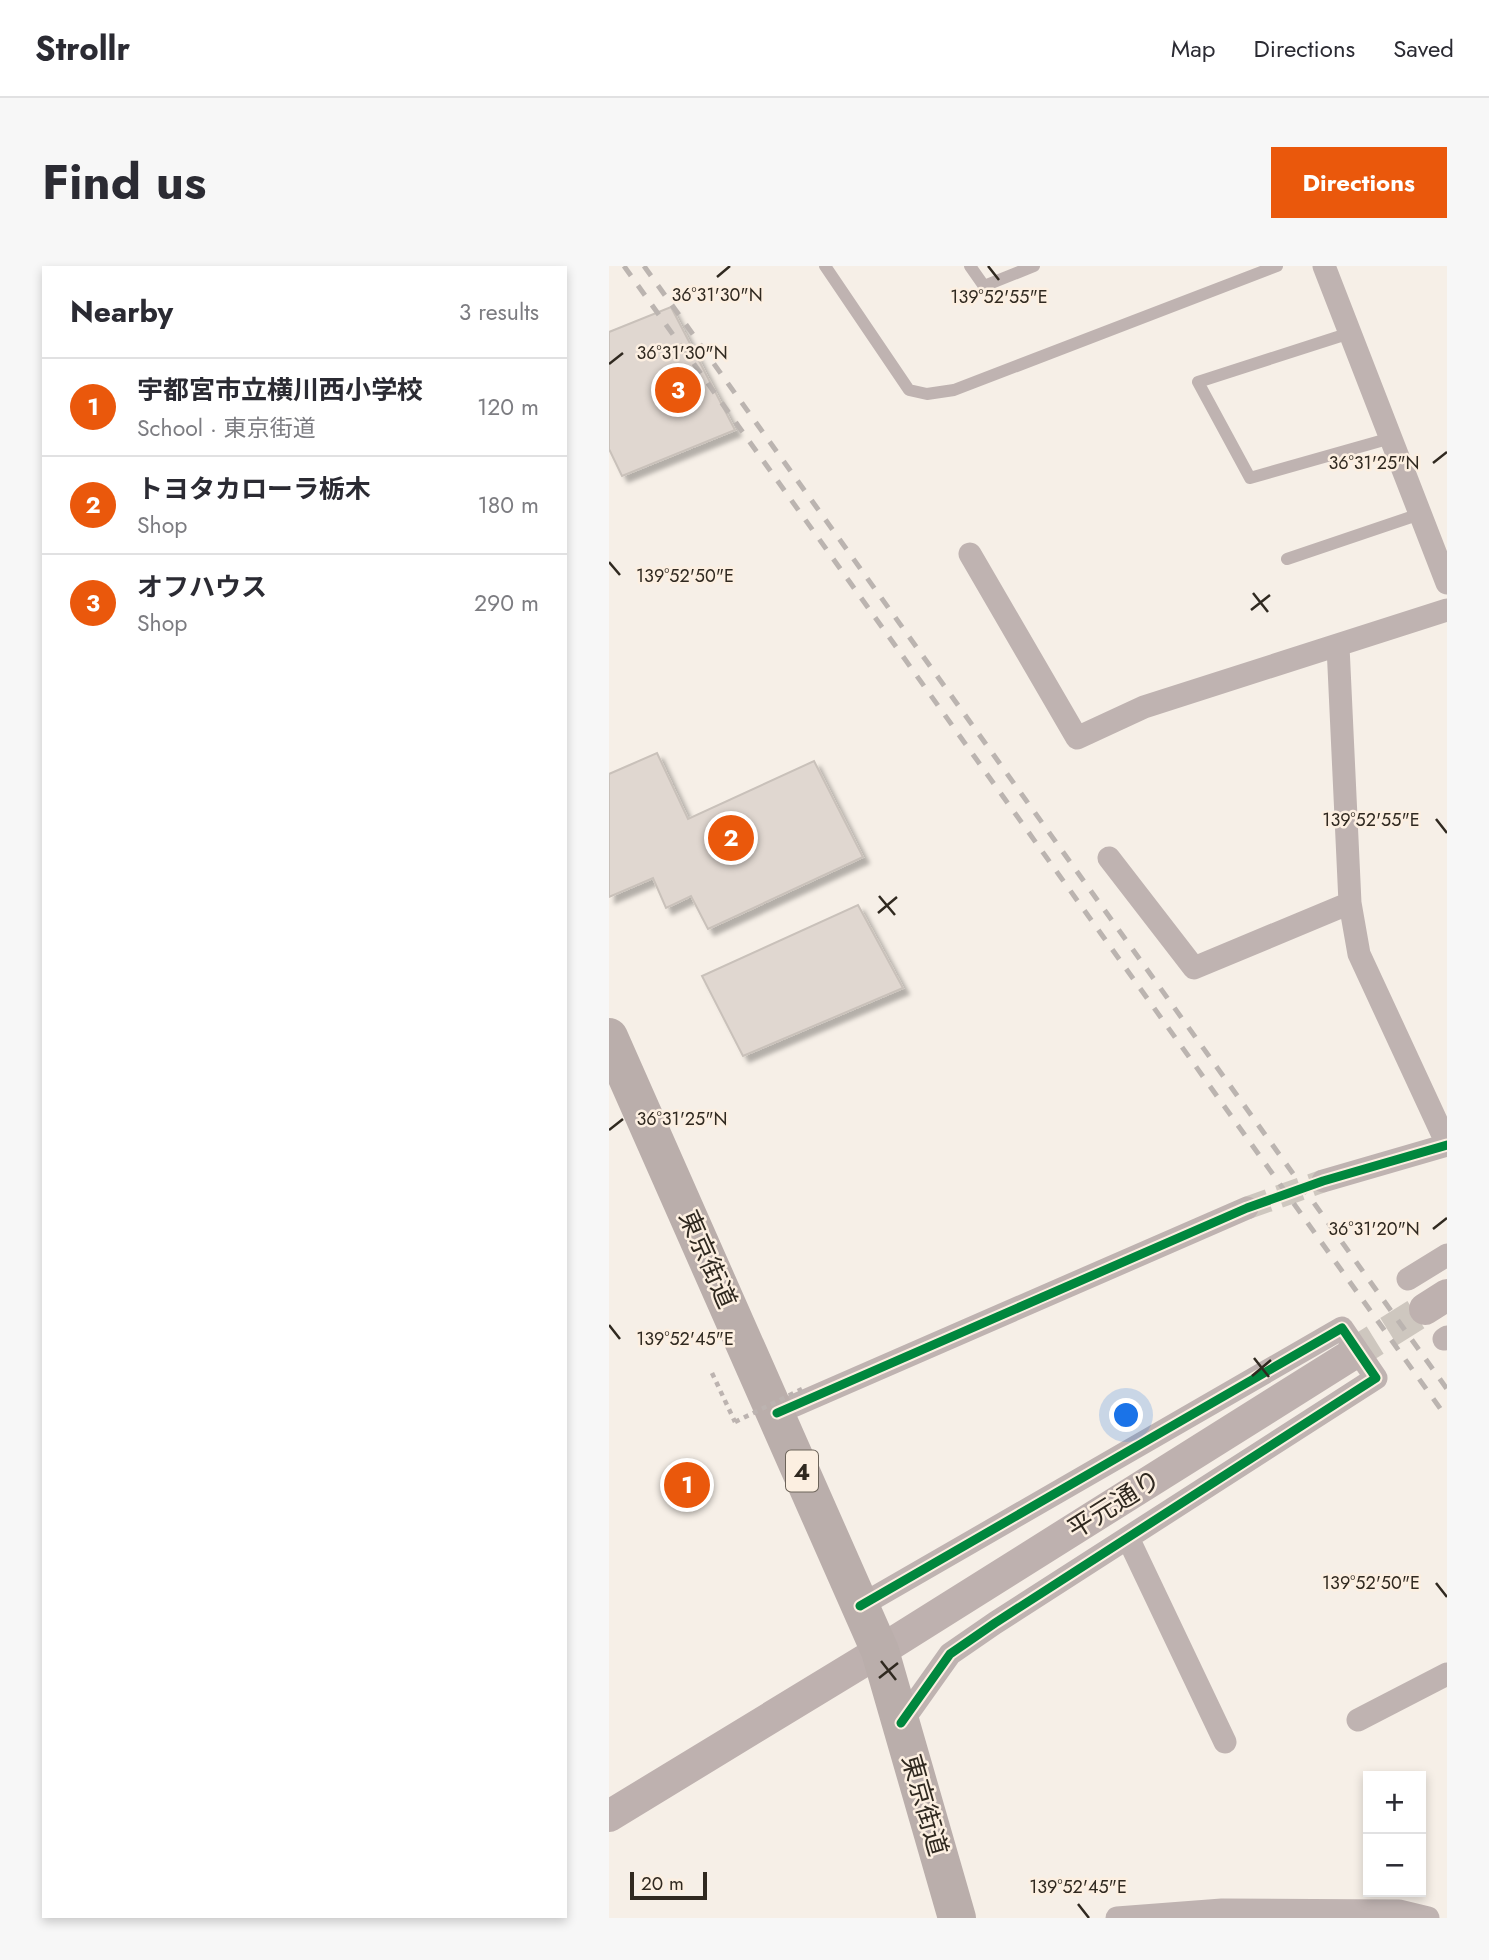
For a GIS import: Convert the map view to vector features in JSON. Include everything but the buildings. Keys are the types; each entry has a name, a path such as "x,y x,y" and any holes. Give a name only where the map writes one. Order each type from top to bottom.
{"highway":[{"name":"東京街道","path":"609,1037 789,1401 860,1606 880,1651 957,1918"}],"street":[{"path":"1324,266 1447,583"},
{"path":"970,554 1077,738 1144,707 1447,610"},
{"path":"1323,1181 1447,1145 1359,954 1350,904 1338,646"},
{"path":"1109,858 1194,968 1350,904"},
{"path":"789,1401 1247,1208"},
{"path":"1408,1279 1447,1255"},
{"path":"860,1606 1342,1328 1376,1378 950,1654 901,1723"},
{"name":"平元通り","path":"609,1816 880,1651 1348,1357"},
{"path":"1128,1538 1224,1742"},
{"path":"1358,1720 1447,1674"},
{"path":"1117,1918 1222,1910 1274,1914 1399,1911 1428,1918"}],"lane":[{"path":"825,266 909,390 927,394 954,390 1277,266"},
{"path":"970,266 984,286 1034,266"},
{"path":"1350,333 1198,382 1250,478 1391,438"},
{"path":"1287,559 1420,514"}],"path":[{"path":"712,1373 735,1422 789,1401"}],"tunnel":[{"path":"1247,1208 1323,1181"},
{"path":"1348,1357 1425,1309"}],"railway":[{"path":"624,266 1447,1418"},
{"path":"644,266 1447,1389"}],"cycle path":[{"path":"777,1413 1247,1208 1323,1181 1447,1145"},
{"path":"860,1606 1342,1328 1376,1378 950,1654 901,1723"}],"place":[{"name":"オフハウス","path":"678,390"},
{"name":"トヨタカローラ栃木","path":"731,838"},
{"name":"宇都宮市立横川西小学校","path":"687,1485"}]}
